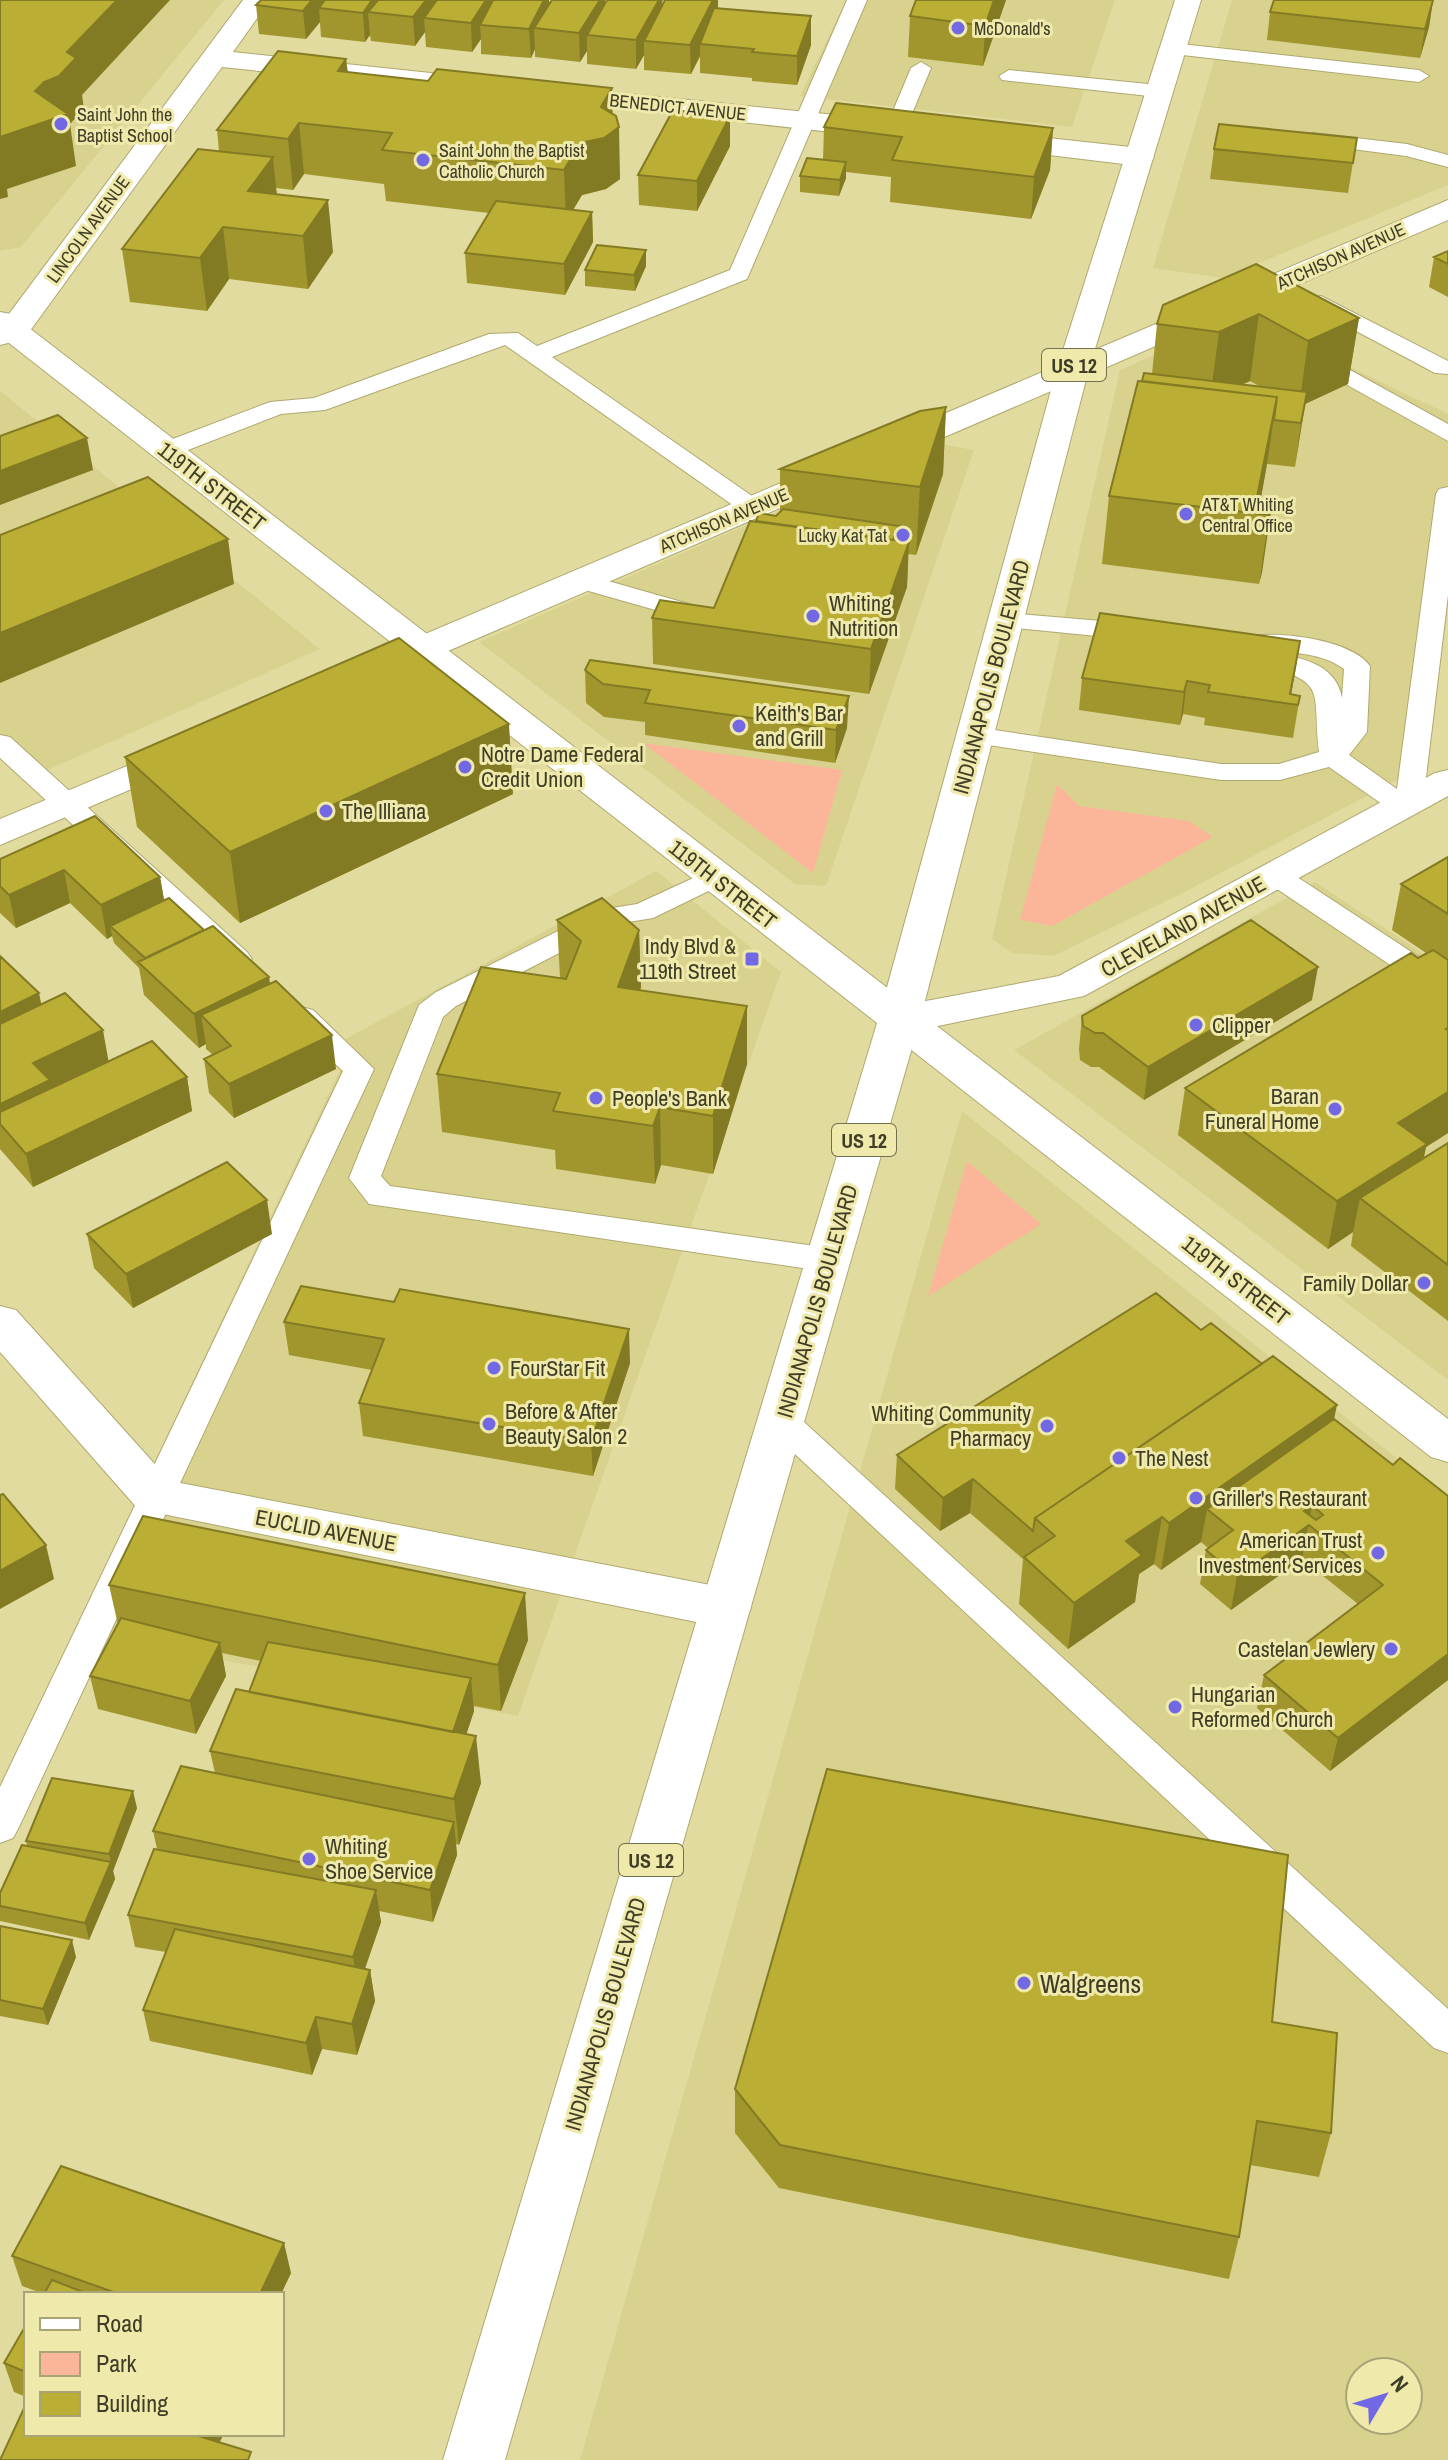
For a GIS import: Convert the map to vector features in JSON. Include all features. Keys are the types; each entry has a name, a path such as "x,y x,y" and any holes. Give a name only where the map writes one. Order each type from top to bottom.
{"street":[{"name":"LINCOLN AVENUE","path":"4,330 257,0"},
{"name":"INDIANAPOLIS BOULEVARD","path":"474,2460 899,1020 1072,372 1188,0"},
{"name":"BENEDICT AVENUE","path":"215,58 926,134"},
{"path":"971,138 1140,157"},
{"name":"ATCHISON AVENUE","path":"357,677 1448,209"},
{"name":"119TH STREET","path":"4,330 166,450 1448,1444"},
{"path":"0,833 211,741"},
{"name":"CLEVELAND AVENUE","path":"899,1020 1070,987 1448,781"},
{"path":"0,1322 155,1496"},
{"name":"EUCLID AVENUE","path":"155,1496 726,1608"}],"lane":[{"path":"535,355 739,274 857,0"},
{"path":"1172,49 1419,76"},
{"path":"895,130 921,68"},
{"path":"1009,76 1158,91"},
{"path":"1285,136 1407,150 1448,161"},
{"path":"1283,282 1443,368"},
{"path":"1226,306 1254,322"},
{"path":"166,450 278,407 317,405 497,339 510,338 753,508"},
{"path":"1291,343 1448,434"},
{"path":"1333,757 1406,804 1448,494"},
{"path":"580,581 718,619"},
{"path":"1006,621 1123,631 1164,640"},
{"path":"975,735 1221,772 1280,772 1333,757 1354,732 1357,666 1347,657 1315,648 1229,646"},
{"path":"0,743 359,1069 0,1827"},
{"path":"1275,875 1448,990"},
{"path":"715,877 643,912 610,916 446,999 430,1012 365,1178 380,1196 829,1260"},
{"path":"781,1421 1448,2035"}],"shaded area":[{"name":"Saint John the Baptist School","path":"0,0 224,0 21,247 0,251"},
{"path":"846,0 1115,0 1072,127 800,96"},
{"path":"1232,0 1448,0 1448,185 1223,278 1153,268"},
{"path":"1243,316 1448,414 1448,494 1414,771 1181,894 1053,956 1012,953 992,939 1120,370"},
{"path":"0,391 320,649 25,780 0,757"},
{"path":"935,443 974,450 826,886 795,884 479,642"},
{"path":"656,871 781,972 518,1716 74,1632 340,1070 321,1052"},
{"path":"1315,882 1448,970 1448,1380 1014,1050"},
{"path":"962,1111 1448,1499 1448,2460 580,2460"}],"green space":[{"path":"643,743 842,770 813,873"},
{"path":"1057,784 1079,806 1189,821 1213,837 1052,926 1020,920"},
{"path":"967,1161 1041,1224 928,1296"}],"building":[{"path":"0,0 117,0 67,52 76,58 59,76 44,82 35,91 68,114 0,137"},
{"path":"261,0 312,0 303,11 256,5"},
{"path":"325,0 372,0 363,13 319,8"},
{"path":"378,0 426,0 413,17 368,12"},
{"path":"437,0 486,0 471,23 424,18"},
{"path":"493,0 544,0 529,29 480,25"},
{"path":"552,0 600,0 579,33 534,28"},
{"path":"607,0 659,0 636,40 587,35"},
{"path":"665,0 713,0 690,45 644,41"},
{"path":"916,0 994,0 985,26 910,16"},
{"path":"1274,0 1433,0 1425,29 1270,12"},
{"path":"714,8 811,16 797,56 700,44"},
{"path":"278,51 346,59 338,71 428,81 437,69 612,88 601,107 616,116 619,127 604,138 580,143 564,170 382,150 392,133 299,123 288,139 217,130"},
{"path":"836,103 1053,128 1034,177 892,160 902,137 824,127"},
{"path":"673,110 730,116 697,181 638,175"},
{"path":"1219,124 1357,138 1353,163 1214,149"},
{"path":"198,149 273,157 248,191 328,200 303,236 223,227 200,258 122,249"},
{"path":"807,158 846,162 840,180 800,176"},
{"path":"496,201 592,212 564,264 465,253"},
{"path":"597,245 646,250 634,275 585,270"},
{"path":"1448,251 1448,264 1434,257"},
{"path":"1256,264 1359,318 1308,341 1259,314 1219,332 1157,324 1163,305"},
{"path":"1144,373 1307,392 1301,423 1274,420 1277,397 1142,381"},
{"path":"1138,381 1277,397 1256,502 1272,504 1269,515 1109,496"},
{"path":"946,407 920,487 780,469 920,411"},
{"path":"58,415 87,438 0,471 0,436"},
{"path":"148,477 228,539 0,633 0,535"},
{"path":"783,509 899,526 893,540 756,521 759,513 776,516"},
{"path":"750,521 909,542 871,649 652,618 660,600 714,608"},
{"path":"1100,613 1300,641 1290,694 1300,696 1298,705 1208,692 1210,685 1187,681 1184,692 1082,678"},
{"path":"399,638 509,724 230,852 125,757"},
{"path":"590,660 849,696 836,730 645,703 650,690 603,684 585,670"},
{"path":"95,816 160,877 101,905 64,870 9,895 0,886 0,859"},
{"path":"1448,857 1448,914 1401,884"},
{"path":"169,898 204,930 145,958 110,926"},
{"path":"602,898 639,930 618,987 747,1006 713,1116 660,1107 653,1126 553,1111 560,1093 437,1074 481,967 566,979 581,941 557,920"},
{"path":"1251,920 1318,967 1148,1067 1103,1033 1095,1033 1083,1026 1082,1016"},
{"path":"213,926 269,977 194,1014 138,962"},
{"name":"Baran Funeral Home","path":"1433,950 1448,960 1448,1092 1398,1123 1427,1144 1337,1201 1185,1088 1411,953 1418,958"},
{"path":"0,956 39,993 0,1012"},
{"path":"276,981 332,1035 229,1084 204,1059 231,1046 201,1015"},
{"path":"65,993 103,1030 33,1063 50,1080 0,1104 0,1024"},
{"path":"152,1041 187,1077 26,1154 0,1124 0,1112"},
{"path":"1448,1143 1448,1265 1360,1198"},
{"path":"227,1162 267,1200 126,1274 87,1234"},
{"path":"301,1286 394,1302 400,1289 629,1329 591,1442 359,1403 384,1339 284,1322"},
{"path":"1156,1293 1201,1330 1211,1323 1262,1364 1035,1518 1033,1531 973,1479 943,1498 897,1455"},
{"path":"1273,1356 1337,1405 1169,1523 1162,1517 1126,1541 1142,1555 1074,1603 1024,1557 1055,1536 1035,1518"},
{"path":"1334,1419 1393,1465 1400,1458 1448,1496 1448,1654 1338,1738 1264,1675 1383,1585 1309,1525 1237,1576 1206,1550 1233,1530 1207,1509","holes":["1312,1505 1323,1515 1316,1520 1304,1511"]},
{"path":"3,1494 46,1545 0,1571 0,1495"},
{"path":"143,1516 525,1593 498,1665 109,1585"},
{"path":"121,1618 220,1643 190,1701 90,1676"},
{"path":"268,1642 471,1678 453,1732 249,1692"},
{"path":"236,1689 476,1736 454,1799 210,1751"},
{"path":"181,1766 454,1822 430,1890 153,1831"},
{"name":"Walgreens","path":"827,1769 1288,1855 1272,2022 1337,2033 1331,2133 1257,2121 1239,2237 780,2145 735,2089"},
{"path":"52,1778 133,1791 109,1854 26,1841"},
{"path":"22,1845 111,1862 85,1923 0,1906 0,1893"},
{"path":"154,1849 376,1890 353,1957 128,1915"},
{"path":"0,1926 72,1940 43,2009 0,2000"},
{"path":"175,1929 370,1970 352,2024 316,2017 306,2043 143,2010"},
{"path":"61,2166 284,2243 261,2292 113,2292 12,2256"},
{"path":"52,2280 83,2292 45,2292"},
{"path":"24,2328 24,2371 4,2363"},
{"path":"24,2408 24,2436 199,2436 251,2452 248,2460 0,2460"}],"place":[{"name":"McDonald's","path":"958,28"},
{"name":"Saint John the Baptist School","path":"61,124"},
{"name":"Saint John the Baptist Catholic Church","path":"423,160"},
{"name":"AT&T Whiting Central Office","path":"1186,514"},
{"name":"Lucky Kat Tat","path":"903,535"},
{"name":"Whiting Nutrition","path":"813,616"},
{"name":"Keith's Bar and Grill","path":"739,726"},
{"name":"Notre Dame Federal Credit Union","path":"465,767"},
{"name":"The Illiana","path":"326,811"},
{"name":"Indy Blvd & 119th Street","path":"752,959"},
{"name":"Clipper","path":"1196,1025"},
{"name":"People's Bank","path":"596,1098"},
{"name":"Baran Funeral Home","path":"1335,1109"},
{"name":"Family Dollar","path":"1424,1283"},
{"name":"FourStar Fit","path":"494,1368"},
{"name":"Before & After Beauty Salon 2","path":"489,1424"},
{"name":"Whiting Community Pharmacy","path":"1047,1426"},
{"name":"The Nest","path":"1119,1458"},
{"name":"Griller's Restaurant","path":"1196,1498"},
{"name":"American Trust Investment Services","path":"1378,1553"},
{"name":"Castelan Jewlery","path":"1391,1649"},
{"name":"Hungarian Reformed Church","path":"1175,1707"},
{"name":"Whiting Shoe Service","path":"309,1859"},
{"name":"Walgreens","path":"1024,1983"}]}
